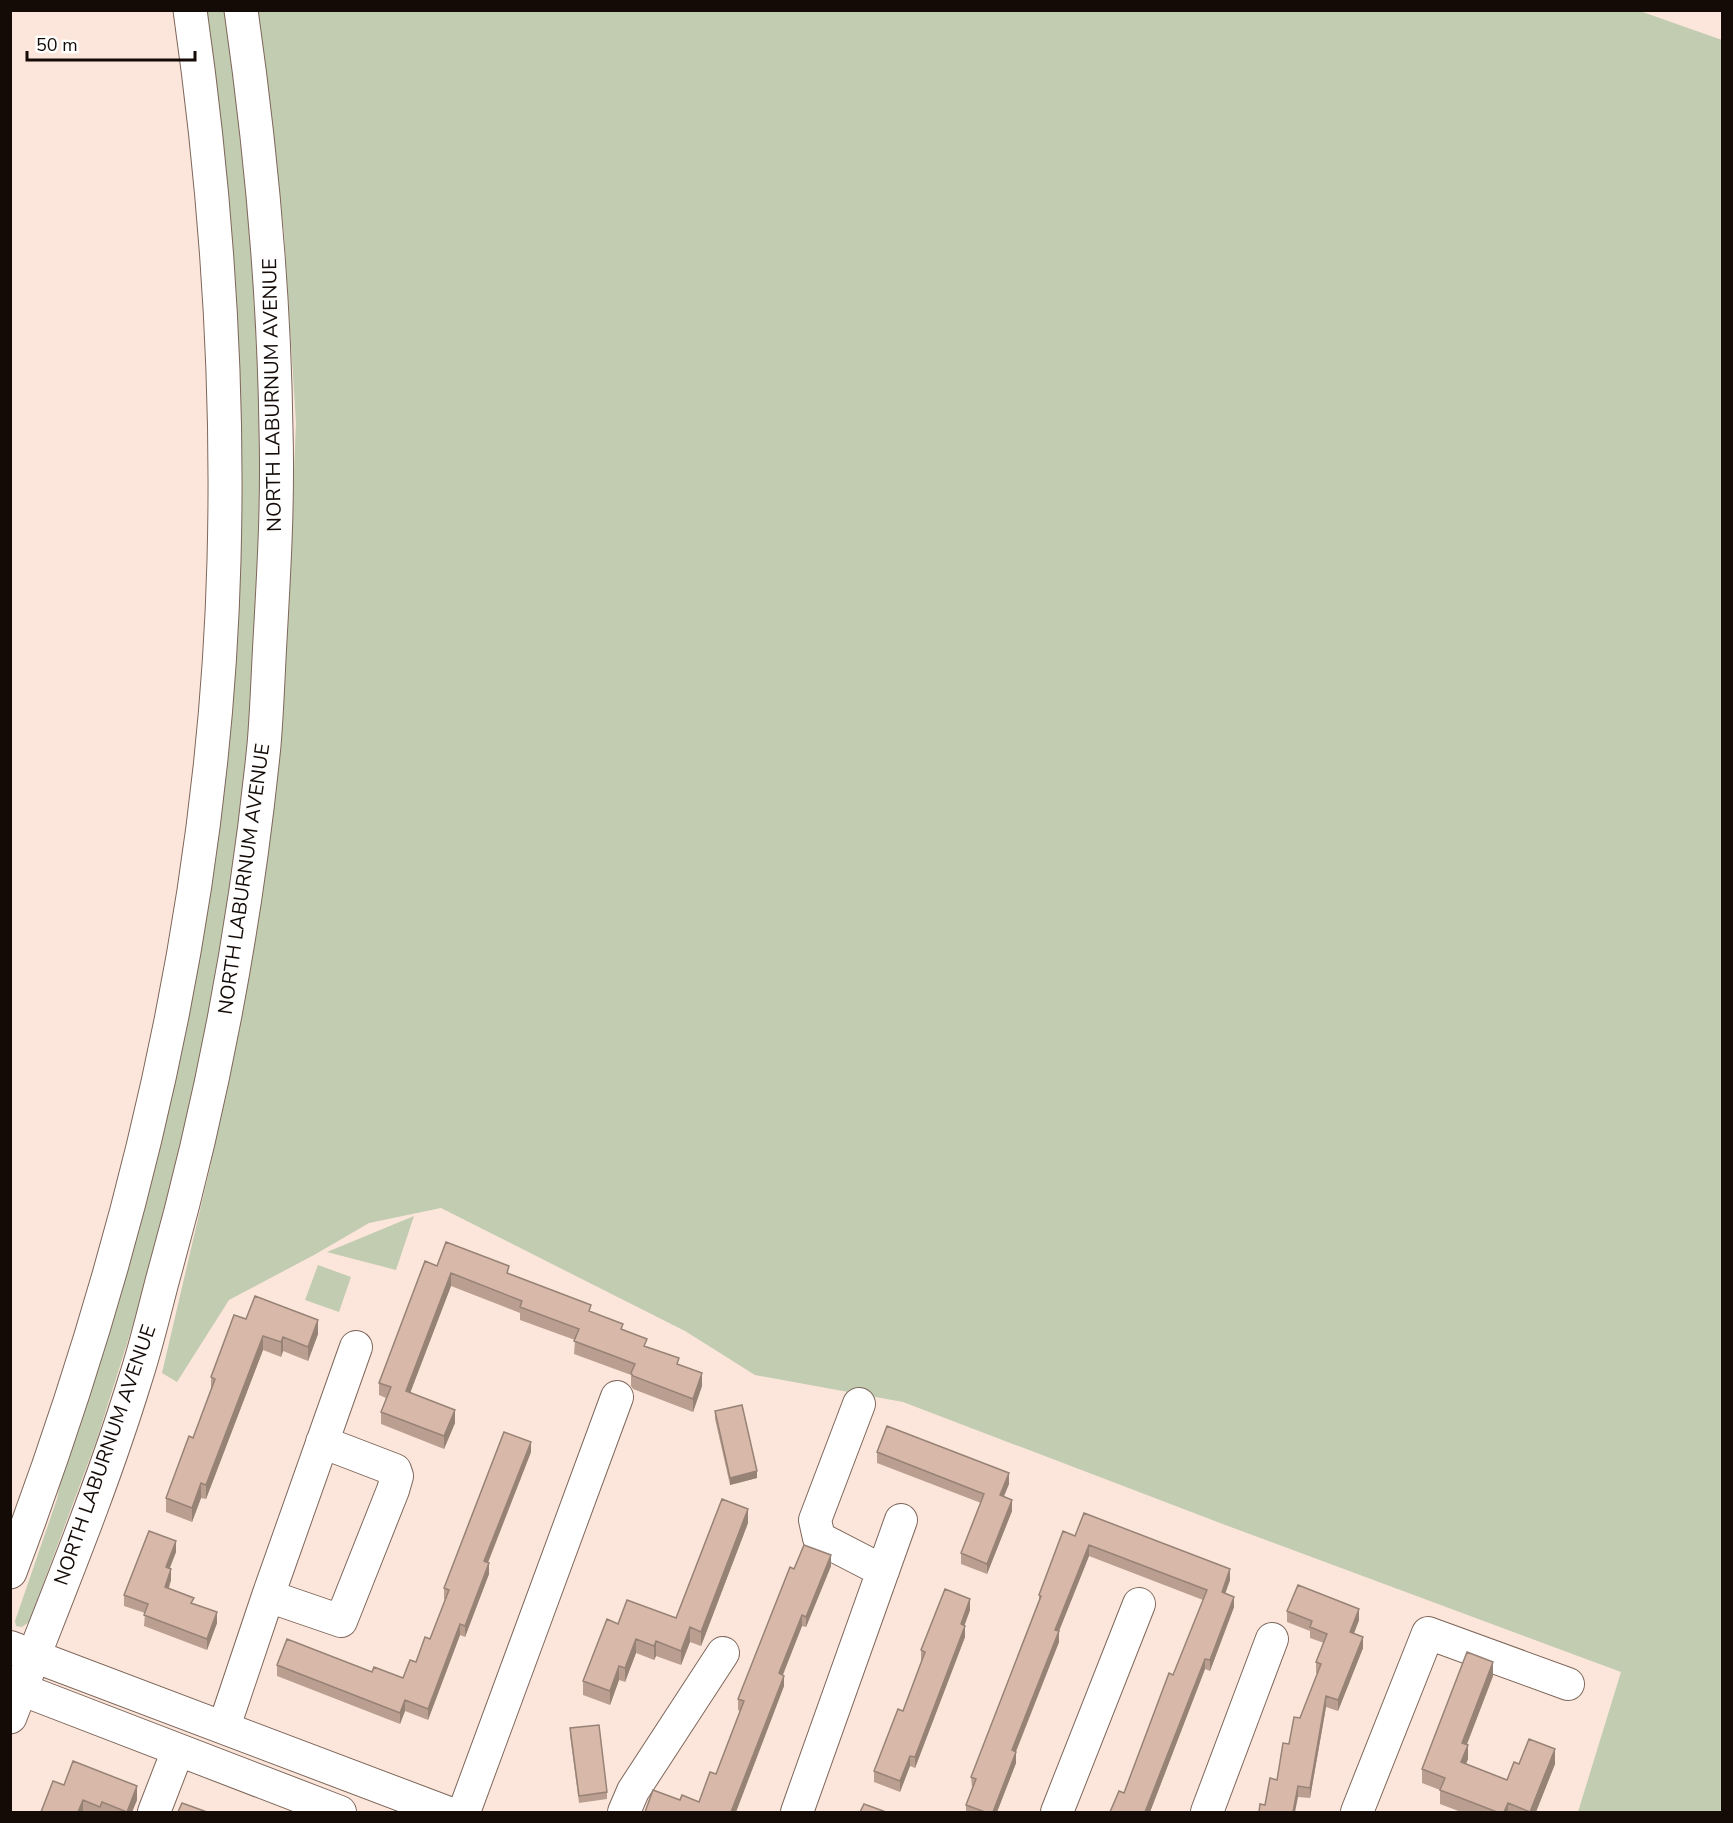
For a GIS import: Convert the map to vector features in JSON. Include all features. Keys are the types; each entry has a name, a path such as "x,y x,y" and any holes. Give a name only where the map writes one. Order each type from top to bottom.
{"main road":[{"path":"10,1572 70,1405 99,1313 142,1155 180,971 199,854 211,754 224,562 225,441 216,248 201,89 190,10"},
{"name":"NORTH LABURNUM AVENUE","path":"14,1697 22,1651 106,1465 136,1379 202,1129 235,963 253,838 264,741 275,563 277,432 266,216 241,10"}],"street":[{"path":"154,1812 186,1753 215,1724 268,1596 356,1347"},
{"path":"464,1812 617,1397"},
{"path":"859,1404 815,1520 819,1538 883,1571"},
{"path":"268,1596 340,1621 393,1490 397,1476 395,1470 322,1442"},
{"path":"797,1812 901,1520"},
{"path":"1057,1812 1139,1604"},
{"path":"1357,1812 1428,1633 1568,1684"},
{"path":"1207,1812 1272,1639"},
{"path":"22,1651 446,1812"},
{"path":"624,1812 633,1791 723,1653"},
{"path":"14,1697 186,1753 340,1812"}],"green space":[{"path":"1637,10 1722,40 1722,1812 1578,1812 1621,1672 903,1402 755,1375 685,1331 441,1208 369,1223 229,1300 177,1382 162,1373 211,1163 267,847 288,617 296,423 284,232 262,47 255,11"},
{"path":"201,11 228,11 255,223 263,557 252,720 236,874 203,1057 162,1232 97,1439 29,1622 22,1627 16,1626 15,1621 57,1499 226,707"},
{"path":"414,1216 396,1270 327,1252"},
{"path":"318,1265 351,1277 339,1312 305,1300"}],"building":[{"path":"446,1242 509,1266 507,1273 591,1305 589,1311 623,1324 621,1329 647,1339 644,1346 679,1358 677,1364 702,1373 693,1399 633,1376 631,1373 635,1364 574,1341 579,1329 520,1307 522,1301 451,1273 406,1391 455,1410 444,1436 381,1412 391,1387 379,1383 425,1261 437,1266"},
{"path":"255,1296 318,1320 308,1347 283,1337 281,1342 263,1336 206,1485 201,1483 192,1508 166,1498 189,1436 193,1438 215,1379 211,1377 234,1315 246,1319"},
{"path":"742,1405 757,1471 730,1478 715,1411"},
{"path":"887,1426 1009,1473 1000,1495 1012,1500 987,1564 961,1553 984,1494 877,1452"},
{"path":"504,1432 531,1442 484,1561 489,1563 465,1626 460,1624 428,1709 405,1700 400,1713 277,1665 287,1639 372,1672 374,1667 403,1678 410,1660 416,1662 425,1637 430,1639 449,1590 444,1588"},
{"path":"722,1499 748,1509 701,1632 690,1627 681,1651 656,1641 654,1646 636,1639 625,1668 619,1666 610,1691 583,1681 607,1619 618,1624 627,1600 676,1618"},
{"path":"1084,1513 1230,1569 1222,1592 1234,1597 1210,1660 1205,1659 1145,1812 1110,1812 1119,1791 1124,1793 1169,1673 1173,1675 1207,1590 1089,1545 1055,1630 1059,1631 1012,1750 1016,1752 993,1812 985,1812 966,1805 976,1779 971,1777 1041,1596 1039,1595 1063,1531 1075,1536"},
{"path":"149,1531 176,1541 166,1567 171,1569 165,1587 194,1598 191,1603 217,1612 207,1639 144,1615 148,1604 124,1595"},
{"path":"804,1545 831,1555 806,1617 802,1615 779,1673 784,1676 731,1812 645,1812 653,1790 680,1800 682,1795 699,1802 710,1772 716,1774 744,1701 738,1699 790,1567 794,1569"},
{"path":"1298,1585 1359,1609 1350,1632 1363,1637 1338,1700 1326,1696 1310,1788 1298,1786 1293,1812 1259,1812 1260,1804 1265,1805 1270,1778 1277,1780 1283,1743 1289,1744 1294,1717 1300,1718 1321,1664 1316,1662 1327,1634 1310,1627 1312,1621 1287,1611"},
{"path":"945,1589 970,1599 961,1624 965,1626 915,1757 910,1756 900,1781 874,1771 898,1709 903,1711 925,1652 921,1650"},
{"path":"1467,1652 1493,1662 1462,1743 1468,1745 1461,1762 1507,1780 1514,1762 1519,1764 1529,1739 1555,1749 1530,1812 1508,1803 1504,1812 1497,1812 1440,1790 1445,1778 1422,1769"},
{"path":"599,1725 607,1792 579,1796 570,1728"},
{"path":"73,1761 137,1786 127,1812 102,1802 100,1807 83,1800 78,1812 41,1812 53,1781 64,1785"},
{"path":"182,1803 207,1812 178,1812"},
{"path":"864,1804 886,1812 860,1812"}]}
